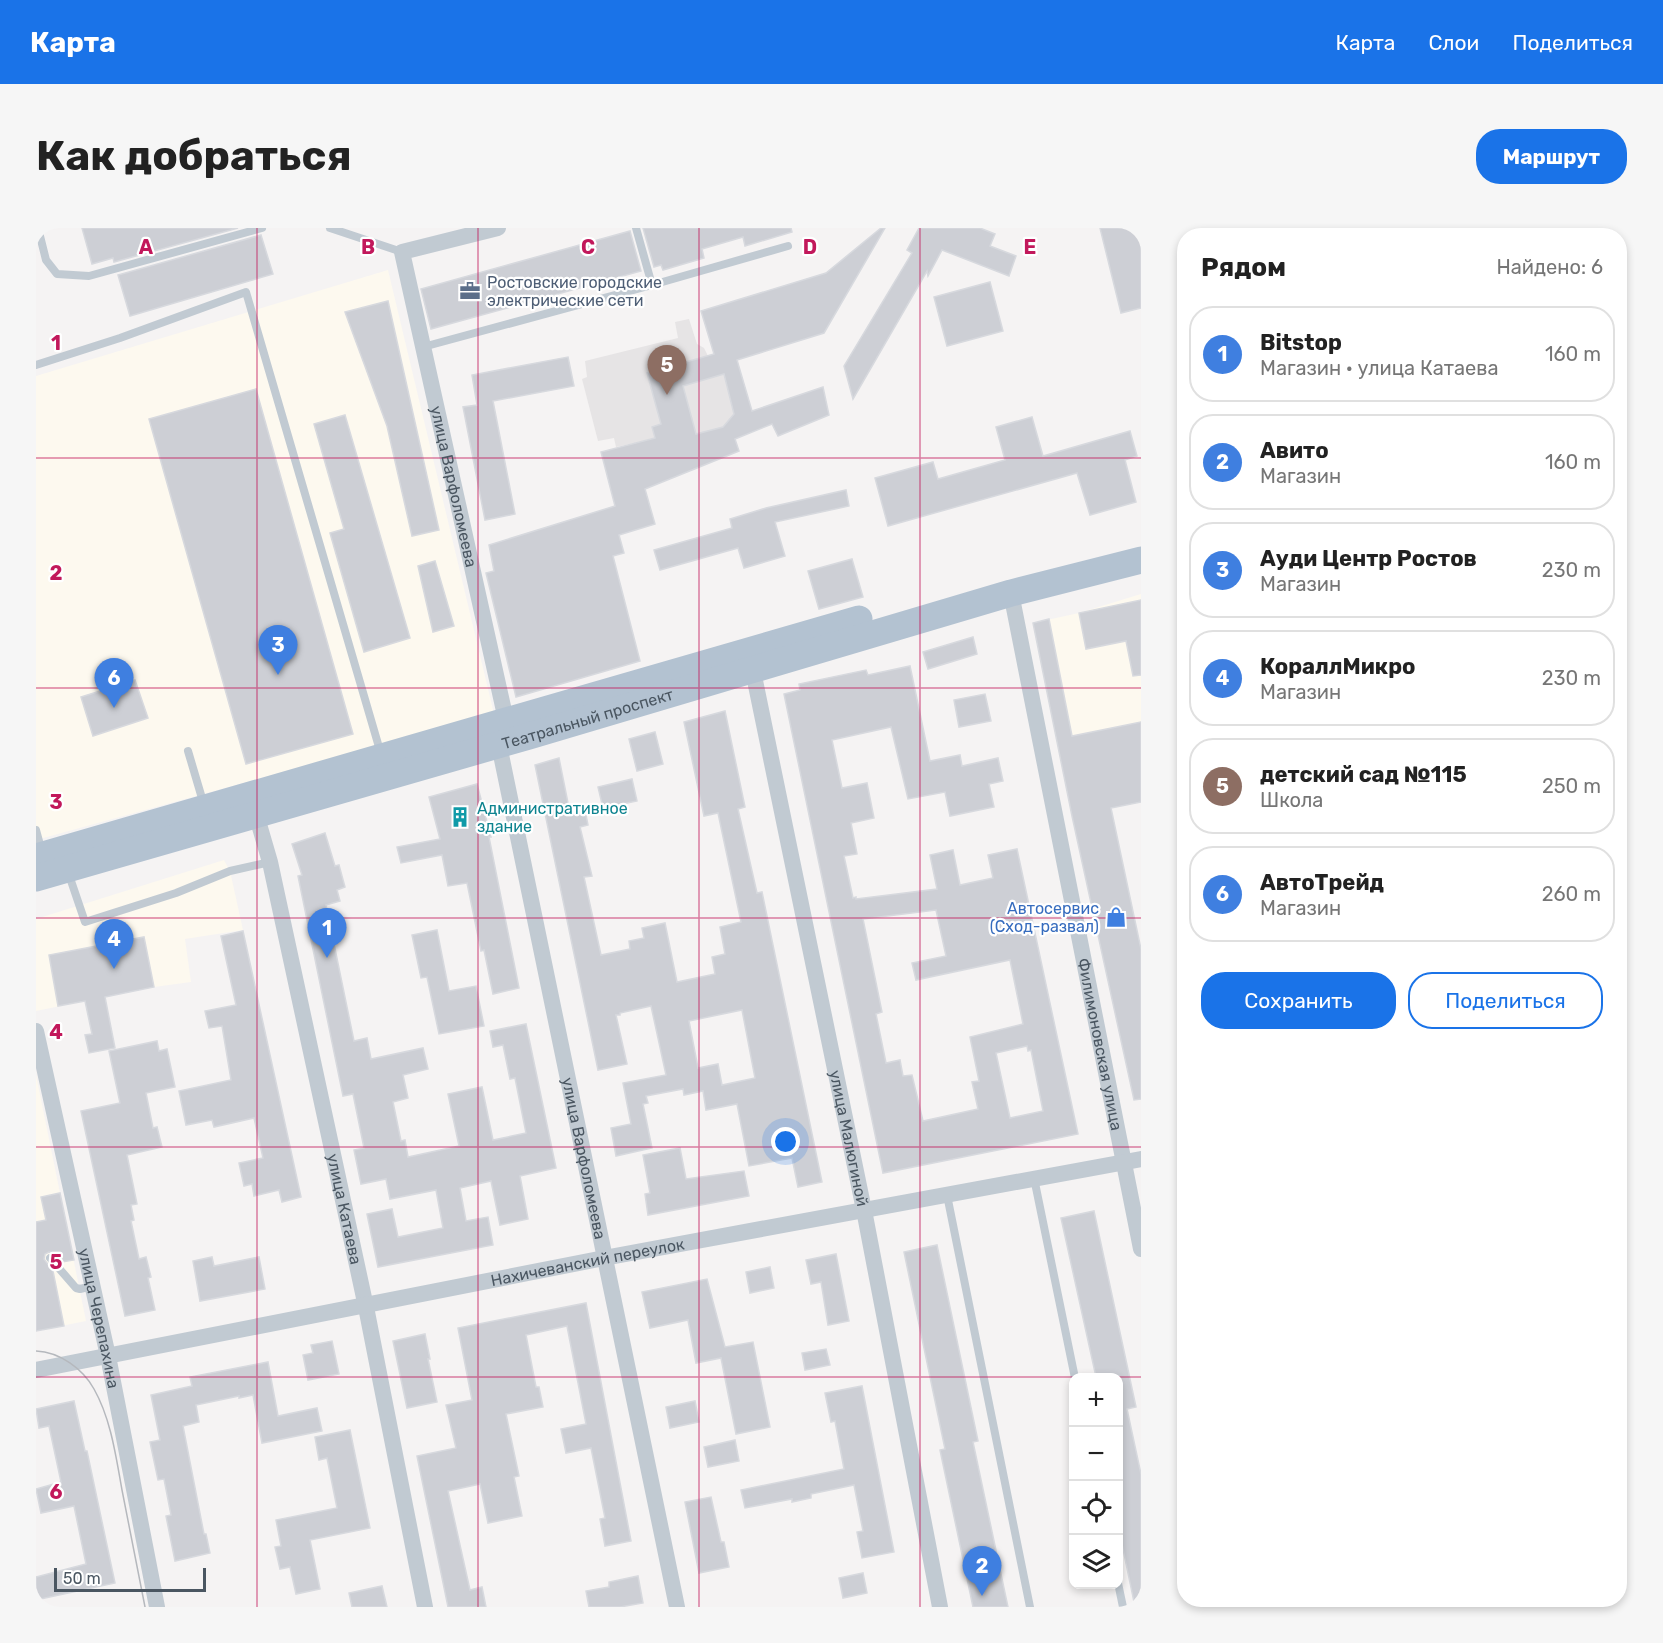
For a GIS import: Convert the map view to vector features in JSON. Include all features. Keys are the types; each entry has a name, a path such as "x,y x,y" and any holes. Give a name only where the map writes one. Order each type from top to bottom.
{"main road":[{"name":"Театральный проспект","path":"38,855 67,869 256,814 502,732 1029,570 1141,543"},
{"name":"Театральный проспект","path":"38,855 382,756 502,732 753,670 1011,593 1141,560"}],"street":[{"path":"402,252 498,228"},
{"name":"улица Варфоломеева","path":"402,252 502,732 604,1258 677,1607"},
{"name":"Филимоновская улица","path":"1011,593 1141,1249"},
{"name":"улица Малюгиной","path":"753,670 864,1210 940,1607"},
{"name":"улица Катаева","path":"256,814 270,862 366,1306 425,1607"},
{"name":"улица Черепахина","path":"36,1031 108,1356 157,1607"},
{"name":"Нахичеванский переулок","path":"36,1370 604,1258 1141,1159"}],"lane":[{"path":"38,228 46,260 57,274 89,276 262,228"},
{"path":"330,228 402,252"},
{"path":"636,228 652,285"},
{"path":"423,346 788,246"},
{"path":"36,365 120,338 246,292 382,756"},
{"path":"188,752 205,808"},
{"path":"67,869 85,922 176,893 230,871 270,862"},
{"path":"1034,1179 1074,1373"},
{"path":"947,1195 1030,1607"},
{"path":"50,1258 76,1288 92,1286"},
{"path":"1120,1589 1124,1607"}],"shaded area":[{"path":"388,270 494,714 36,840 36,376"},
{"path":"689,319 697,344 704,348 708,356 734,349 752,411 723,427 647,447 644,441 616,447 614,438 598,441 582,379 587,377 585,361 678,338 675,322"},
{"path":"1141,594 1141,802 1072,816 1033,623 1079,613"},
{"path":"224,860 230,871 243,930 185,939 191,982 154,987 36,1011 36,919"},
{"path":"36,1075 86,1321 36,1331"}],"building":[{"path":"82,228 238,228 114,262 113,258 92,264"},
{"path":"643,228 791,228 792,232 745,246 743,237 702,249 704,258 663,270 661,265 654,267"},
{"path":"881,228 885,228 824,333 737,360 752,411 823,387 829,415 778,436 772,424 735,439 739,451 645,489 655,524 619,535 624,553 613,556 640,661 516,697 486,573 494,571 489,545 615,506 601,452 655,438 652,427 661,424 647,373 714,354 701,311 826,273","holes":["724,374 734,414 723,427 696,434 683,386"]},
{"path":"919,228 980,228 995,234 990,246 1016,256 1009,276 942,250 928,276 927,271 853,399 844,366 912,253 907,250"},
{"path":"1100,228 1141,228 1141,308 1121,313"},
{"path":"630,231 641,271 431,329 421,289"},
{"path":"261,235 273,274 130,316 118,275"},
{"path":"990,282 1003,331 947,346 934,297"},
{"path":"388,301 439,530 412,536 387,426 345,312"},
{"path":"568,357 574,386 493,401 515,514 485,520 463,407 477,405 472,375"},
{"path":"256,389 353,734 246,764 149,419"},
{"path":"345,415 410,638 364,652 330,533 344,529 314,424"},
{"path":"1032,417 1043,456 1130,431 1137,456 1125,460 1136,502 1090,515 1077,473 888,526 875,478 933,462 938,479 1005,460 996,427"},
{"path":"846,490 849,506 775,522 785,556 744,568 738,548 660,570 654,550 732,528 730,519 766,508"},
{"path":"852,559 863,597 819,609 808,571"},
{"path":"435,561 454,626 433,632 418,566"},
{"path":"1141,600 1141,675 1133,676 1126,641 1086,649 1079,613"},
{"path":"1049,619 1072,736 1141,722 1141,802 1111,808 1141,949 1141,1099 1134,1100 1072,816 1033,623"},
{"path":"973,637 977,654 928,669 923,652"},
{"path":"910,666 930,761 960,755 962,766 998,758 1003,781 989,784 994,807 950,816 945,792 908,799 891,727 832,740 842,788 867,783 874,818 851,823 857,854 844,856 853,898 937,889 930,855 953,850 960,885 993,878 988,855 1017,849 1078,1134 883,1173 784,694 800,690 799,684 866,670 868,675","holes":["936,910 946,956 912,963 916,980 1010,960 1023,1024 970,1037 979,1081 972,1082 978,1109 923,1121 912,1075 903,1076 900,1060 886,1063 876,1014 882,1012 863,919","1027,1046 1028,1051 1031,1050 1043,1111 1010,1118 996,1053"]},
{"path":"135,680 148,718 93,736 81,697"},
{"path":"985,694 991,721 959,727 954,700"},
{"path":"725,711 745,807 738,809 757,893 762,892 822,1182 798,1187 792,1158 749,1166 737,1104 706,1110 703,1091 684,1095 683,1089 646,1096 648,1103 643,1104 652,1148 616,1156 611,1128 631,1124 623,1083 666,1075 651,1006 616,1015 627,1064 598,1070 535,765 559,758 570,813 585,810 588,825 580,827 592,876 584,877 601,955 630,949 629,941 644,938 642,928 665,923 677,982 715,974 712,957 725,954 720,927 741,922 718,813 704,816 684,722","holes":["742,1010 755,1078 722,1085 718,1064 698,1068 689,1021"]},
{"path":"655,732 663,764 637,771 629,739"},
{"path":"632,779 637,801 603,808 598,787"},
{"path":"477,784 491,837 489,837 519,988 493,994 484,950 481,951 467,883 448,886 442,855 401,863 397,847 440,839 429,797"},
{"path":"325,833 335,866 339,865 345,887 337,890 340,901 326,905 354,1041 367,1038 371,1059 423,1048 428,1069 403,1075 408,1098 393,1102 401,1141 405,1140 408,1157 459,1146 448,1094 482,1087 493,1140 526,1133 515,1078 510,1079 503,1045 493,1047 490,1031 526,1024 556,1168 520,1176 528,1219 500,1225 491,1181 460,1188 466,1221 488,1217 493,1245 378,1267 367,1214 392,1209 398,1237 443,1228 436,1190 390,1199 386,1179 361,1184 354,1150 364,1148 353,1094 343,1096 298,876 302,875 292,844"},
{"path":"437,930 449,991 476,986 484,1026 439,1034 427,977 421,978 412,935"},
{"path":"243,931 301,1197 282,1202 279,1190 254,1196 252,1184 244,1186 239,1163 263,1158 254,1118 214,1127 212,1120 186,1125 179,1091 231,1080 222,1026 209,1028 205,1011 236,1005 221,936"},
{"path":"144,937 154,987 105,997 115,1048 89,1053 85,1035 92,1034 85,1001 58,1006 49,955"},
{"path":"157,1041 159,1051 167,1049 175,1087 146,1093 153,1128 157,1127 162,1147 127,1155 137,1204 131,1205 134,1220 131,1221 139,1259 146,1257 155,1310 125,1316 81,1111 120,1103 109,1051"},
{"path":"680,1148 686,1179 744,1171 749,1196 648,1215 645,1194 650,1193 643,1155"},
{"path":"60,1193 74,1260 62,1262 54,1253 49,1252 45,1254 44,1259 53,1271 64,1326 36,1331 36,1222 46,1220 41,1197"},
{"path":"1094,1211 1136,1407 1127,1409 1141,1474 1141,1601 1134,1602 1123,1549 1123,1373 1095,1373 1061,1218"},
{"path":"937,1245 978,1441 973,1442 1008,1607 973,1607 940,1450 945,1449 904,1252"},
{"path":"836,1254 849,1321 828,1325 821,1282 811,1284 806,1260"},
{"path":"212,1257 214,1266 259,1257 265,1289 200,1301 193,1261"},
{"path":"770,1267 774,1288 750,1293 746,1272"},
{"path":"707,1279 725,1347 753,1342 770,1427 736,1434 721,1358 696,1363 688,1320 650,1328 642,1292"},
{"path":"586,1303 631,1541 605,1546 600,1519 605,1518 591,1448 566,1453 561,1429 586,1424 567,1326 526,1335 536,1387 539,1387 543,1407 506,1414 519,1476 514,1477 522,1516 488,1523 480,1484 448,1491 470,1590 482,1587 486,1607 448,1607 417,1456 456,1448 446,1405 472,1400 458,1328"},
{"path":"425,1334 437,1402 407,1408 393,1341"},
{"path":"332,1341 339,1374 308,1380 303,1355 313,1353 311,1345"},
{"path":"826,1349 830,1365 805,1370 802,1353"},
{"path":"268,1362 278,1416 317,1408 322,1431 262,1443 253,1395 196,1405 199,1422 183,1426 204,1534 206,1534 210,1553 175,1561 166,1516 171,1515 164,1479 158,1480 150,1442 160,1440 151,1395 192,1386 190,1377"},
{"path":"862,1386 894,1552 862,1558 857,1532 863,1531 854,1485 811,1494 811,1498 792,1502 792,1499 745,1508 741,1490 844,1469 835,1421 831,1422 825,1393"},
{"path":"74,1401 115,1583 36,1600 36,1577 86,1564 74,1506 41,1513 36,1489 61,1482 49,1426 39,1428 36,1409"},
{"path":"695,1401 699,1422 670,1428 666,1407"},
{"path":"350,1430 370,1528 310,1540 320,1589 296,1594 290,1567 280,1569 275,1547 281,1546 276,1520 337,1508 327,1458 319,1460 315,1437"},
{"path":"735,1440 739,1461 708,1467 704,1447"},
{"path":"711,1497 729,1567 699,1573 685,1502"},
{"path":"863,1573 867,1593 843,1598 839,1578"},
{"path":"638,1576 643,1603 620,1607 589,1607 586,1591 609,1587 609,1582"},
{"path":"382,1586 387,1607 352,1607 349,1593"}],"tram line":[{"path":"36,1351 62,1358 77,1368 94,1389 100,1401 115,1451 145,1607"}],"place":[{"name":"Ростовские городские электрические сети","path":"470,291"},
{"name":"детский сад №115","path":"667,395"},
{"name":"Ауди Центр Ростов","path":"278,675"},
{"name":"АвтоТрейд","path":"114,708"},
{"name":"Административное здание","path":"460,817"},
{"name":"Автосервис (Сход-развал)","path":"1116,917"},
{"name":"Bitstop","path":"327,958"},
{"name":"КораллМикро","path":"114,969"},
{"name":"Авито","path":"982,1596"}]}
